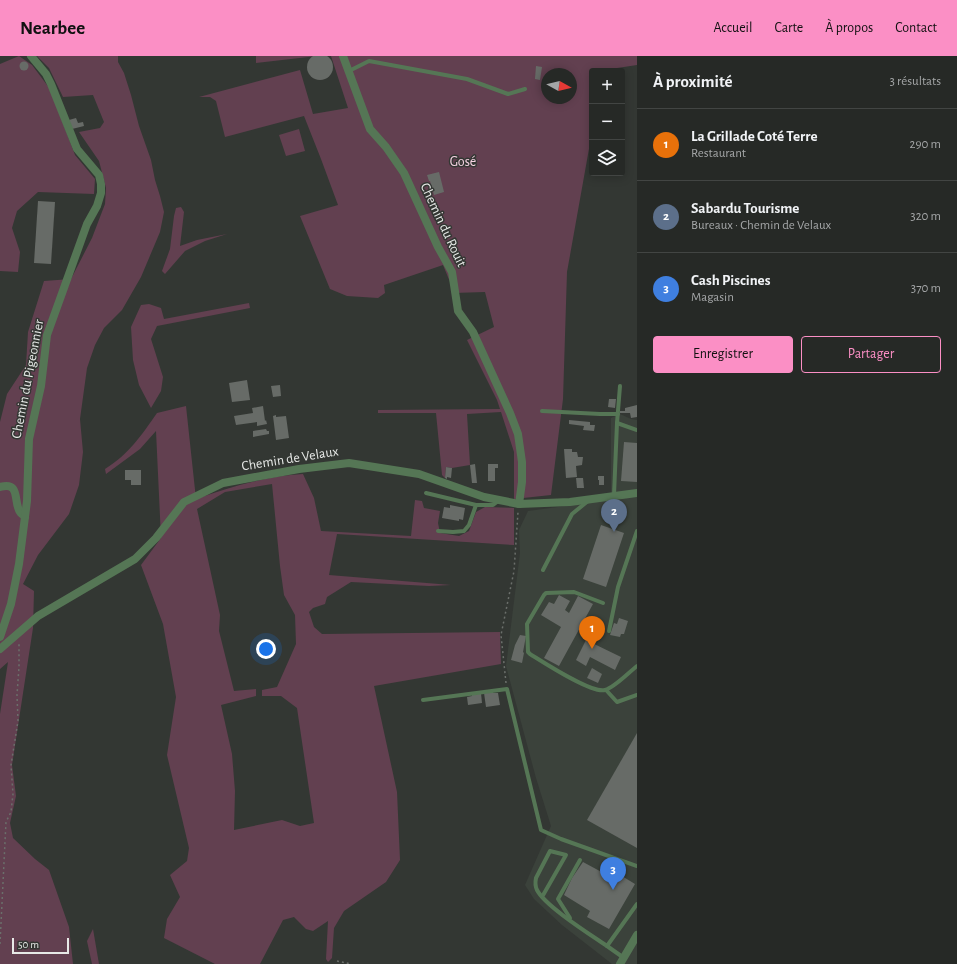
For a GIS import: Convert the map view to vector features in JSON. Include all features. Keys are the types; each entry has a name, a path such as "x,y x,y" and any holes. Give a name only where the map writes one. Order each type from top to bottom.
{"street":[{"name":"Chemin du Pigeonnier","path":"0,637 11,604 18,564 27,501 29,439 40,386 47,335 101,193 101,184 98,176 77,149 46,74 30,56"},
{"name":"Chemin du Rouit","path":"343,56 370,128 386,147 404,173 438,247 452,272 458,311 473,332 510,412 518,434 522,462 522,482 519,504"},
{"name":"Chemin de Velaux","path":"0,649 38,616 135,559 156,538 184,502 223,483 299,469 349,463 419,474 484,497 519,504 570,502 637,492"},
{"path":"0,487 7,485 12,487 15,492 20,512 25,517"},
{"path":"622,961 637,935"}],"lane":[{"path":"349,71 369,61 466,79 508,94 525,89"},
{"path":"614,495 620,386"},
{"path":"542,411 618,414"},
{"path":"617,423 637,430"},
{"path":"426,493 476,505 493,505 499,500"},
{"path":"543,570 572,514 592,499"},
{"path":"438,531 464,531 469,526 476,505"},
{"path":"609,631 618,587 637,531"},
{"path":"603,603 574,592 549,592 544,595 527,627 528,652 586,686 600,691 606,690 637,666"},
{"path":"423,700 507,688 541,830 561,839 637,866"},
{"path":"606,690 617,702 637,695"},
{"path":"542,897 566,855 550,851 535,883 537,891 542,897 549,904 606,946 622,961"},
{"path":"572,921 558,899 580,860"},
{"path":"606,946 637,904"}],"path":[{"path":"507,688 501,635 514,571 519,504"},
{"path":"0,944 6,822 11,812 14,794 11,765 18,721 18,632"},
{"path":"337,961 352,964"}],"shaded area":[{"path":"620,414 637,420 637,964 612,964 562,925 534,899 525,885 551,826 536,778 506,666 520,553 519,530 528,511 610,500 611,418"}],"green space":[{"path":"19,56 32,65 50,89 75,155 95,179 94,194 38,192 17,211 12,228 20,252 18,272 0,271 0,64"},
{"path":"37,56 118,56 118,62 124,73 139,126 151,160 164,212 160,232 141,277 122,310 104,328 95,345 87,368 80,419 83,452 79,485 69,514 38,555 23,584 34,591 33,628 12,765 16,796 10,823 13,838 49,870 69,927 73,964 0,964 0,714 8,662 0,669 0,422 7,394 26,365 28,332 44,281 71,279 92,238 105,204 106,188 99,161 79,132 100,128 104,122 93,95 63,97 49,68"},
{"path":"256,56 317,56 256,63"},
{"name":"Gosé","path":"331,56 637,56 637,65 617,68 589,68 589,149 567,272 563,399 551,495 514,499 514,452 501,412 467,414 470,465 452,468 446,467 445,478 442,475 436,413 378,413 378,410 500,409 467,340 494,327 485,292 453,293 443,265 384,285 385,293 378,298 347,296 330,289 300,216 338,205 304,116 225,137 216,101 210,97 199,97 300,70 313,114 348,108"},
{"path":"299,129 305,151 286,156 279,135"},
{"path":"181,207 184,212 180,246 197,240 227,234 205,241 185,251 165,274 162,271 170,249 174,216 176,208"},
{"path":"249,303 250,308 157,326 151,339 163,377 161,391 151,408 139,385 133,360 131,327 141,305 149,304 161,308 164,319"},
{"path":"186,406 196,499 248,483 275,477 303,474 314,498 321,531 411,536 415,500 422,501 424,508 440,511 438,523 440,533 459,536 469,531 476,512 485,507 514,508 514,545 337,534 329,575 451,585 429,586 351,582 327,597 325,604 313,608 309,612 314,627 322,634 500,632 501,664 374,686 397,792 400,860 386,882 344,911 334,928 332,958 328,962 326,959 328,921 313,931 306,929 294,917 283,920 260,964 215,964 164,938 167,919 180,897 170,875 187,861 189,848 167,755 176,697 163,624 141,565 161,538 156,431 140,449 106,474 105,469 128,451 157,413","holes":["272,484 284,595 295,615 296,644 277,687 262,690 262,696 281,696 297,708 314,823 300,826 282,820 234,830 235,791 232,754 221,705 256,696 256,689 234,691 219,631 220,615 197,509 225,492"]},
{"path":"93,929 99,964 92,964 87,941"}],"building":[{"path":"320,54 329,58 333,67 329,76 320,80 311,76 307,67 311,58"},
{"path":"24,61 29,66 24,71 19,66"},
{"path":"536,66 542,67 540,80 535,79"},
{"path":"76,118 78,123 83,122 84,126 72,129 69,120"},
{"path":"439,172 444,192 434,195 427,175"},
{"path":"38,201 55,202 51,264 34,263"},
{"path":"247,380 250,400 232,402 229,383"},
{"path":"280,385 281,396 273,397 271,386"},
{"path":"609,399 616,399 615,408 608,407"},
{"path":"637,405 637,417 631,418 630,413 620,413 620,411 625,411 625,408"},
{"path":"263,406 265,421 266,420 267,424 257,426 257,422 236,425 234,416 253,413 252,408"},
{"path":"276,415 276,417 286,416 289,438 276,440 273,416"},
{"path":"569,420 590,422 590,425 595,425 594,431 583,430 584,426 569,424"},
{"path":"266,429 269,431 269,434 253,437 253,431"},
{"path":"624,442 637,443 637,482 621,481"},
{"path":"564,449 572,449 572,452 577,452 578,457 583,457 582,465 576,466 577,477 566,478"},
{"path":"475,464 477,483 472,483 470,465"},
{"path":"488,464 498,464 498,468 495,468 495,481 488,481"},
{"path":"446,467 452,468 451,478 445,478"},
{"path":"125,470 141,470 141,485 131,485 131,480 125,480"},
{"path":"598,476 604,476 604,485 599,485"},
{"path":"576,478 583,478 584,488 577,488"},
{"path":"450,505 465,508 463,520 459,519 459,521 442,518 444,507 450,508"},
{"path":"601,525 624,533 606,587 583,579"},
{"path":"559,595 570,601 565,610 569,613 578,596 593,604 559,666 544,658 561,627 541,615 549,602 554,604"},
{"path":"619,618 628,621 624,634 621,634 620,637 610,635 614,623 617,624"},
{"path":"520,635 526,636 522,663 511,660 515,645"},
{"path":"586,640 621,657 615,670 590,657 586,666 576,660"},
{"path":"592,668 602,674 598,683 587,678"},
{"path":"481,693 482,703 468,705 467,697 472,696 472,694"},
{"path":"484,693 498,693 500,705 486,707"},
{"path":"637,733 637,848 587,820"},
{"path":"583,862 609,876 612,870 635,884 609,929 587,917 590,911 564,895 572,878"}],"place":[{"name":"Sabardu Tourisme","path":"614,532"},
{"name":"La Grillade Coté Terre","path":"592,649"},
{"name":"Cash Piscines","path":"613,890"}]}
